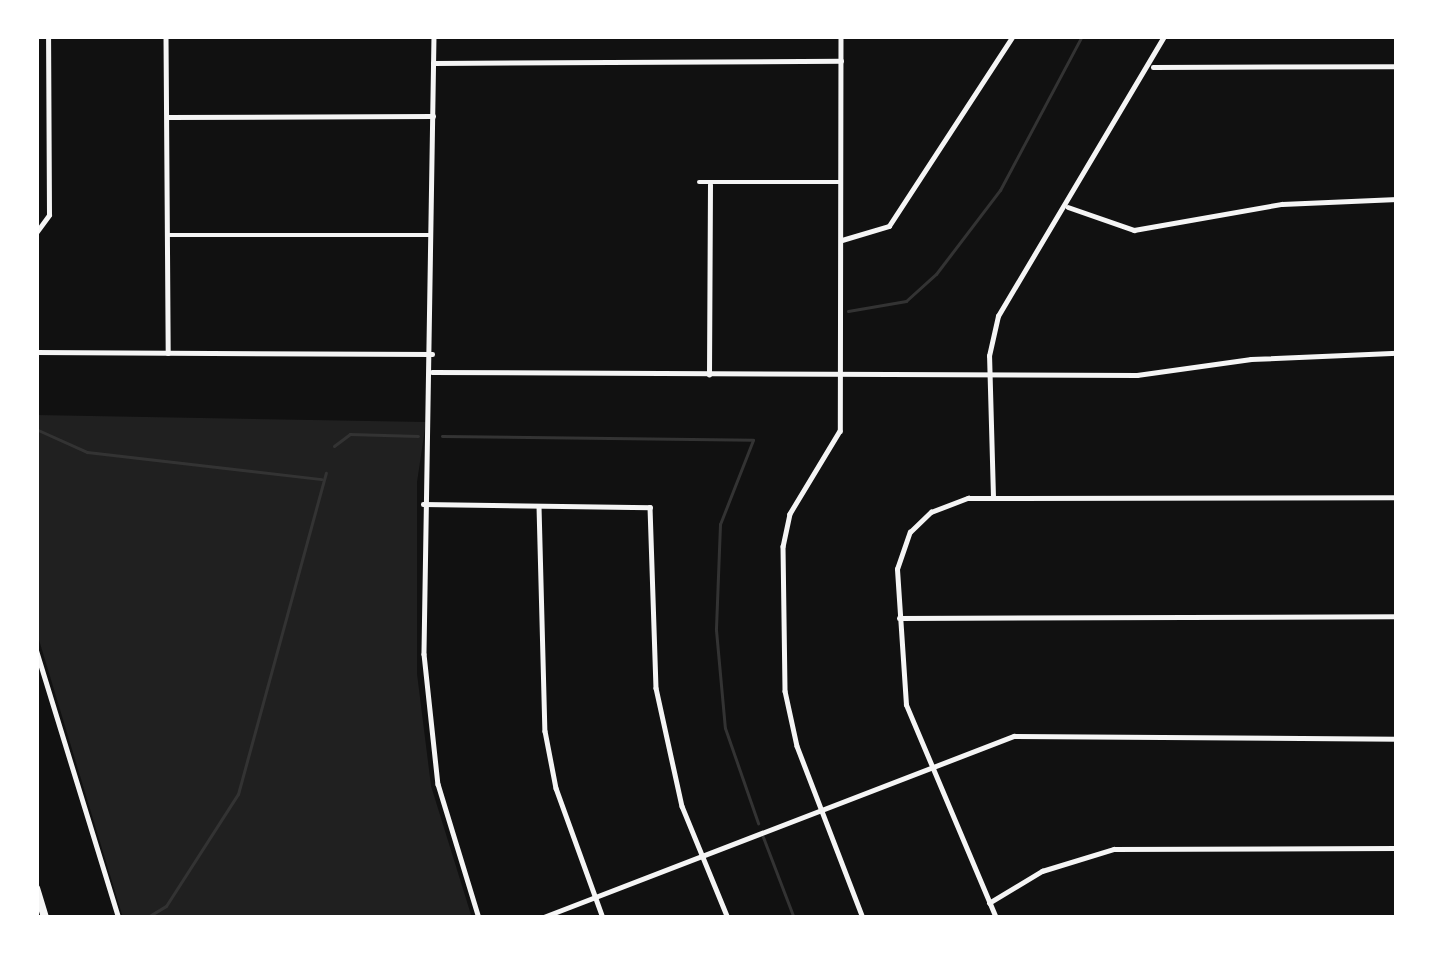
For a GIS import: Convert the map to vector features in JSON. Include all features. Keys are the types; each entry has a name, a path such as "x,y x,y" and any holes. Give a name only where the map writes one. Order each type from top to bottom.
{"highway":[{"path":"36,888 45,918"}],"street":[{"path":"36,233 49,215 48,36"},
{"path":"166,36 168,352"},
{"path":"434,36 431,372 423,504 428,718 459,866 479,918"},
{"path":"841,36 840,431 790,514 783,546 785,692 863,918"},
{"path":"842,240 889,226 1013,36"},
{"path":"993,497 992,374 998,316 1153,67 1164,36"},
{"path":"433,63 841,61"},
{"path":"1153,67 1397,66"},
{"path":"166,117 433,116"},
{"path":"699,182 840,182"},
{"path":"710,184 710,375"},
{"path":"1067,206 1134,230 1282,204 1397,199"},
{"path":"167,235 431,235"},
{"path":"36,352 431,353"},
{"path":"431,372 1137,375 1251,358 1397,353"},
{"path":"996,918 906,706 897,568 910,532 953,501 993,497 1397,497"},
{"path":"423,504 650,507 656,688 682,806 728,918"},
{"path":"539,506 545,730 603,918"},
{"path":"897,618 1397,616"},
{"path":"36,649 119,918"},
{"path":"541,918 928,767 1040,734 1397,739"},
{"path":"989,902 1042,871 1114,849 1397,848"}],"shaded area":[{"path":"36,415 426,422 417,482 417,674 431,786 472,918 123,918 36,630"}],"waterway":[{"path":"848,311 906,301 936,274 1000,190 1082,36"},
{"path":"38,430 87,452 321,479"},
{"path":"334,446 350,434 418,436"},
{"path":"442,436 753,440 720,524 716,630 725,728 758,823"},
{"path":"146,918 166,906 238,794 326,473"},
{"path":"763,837 794,918"}]}
